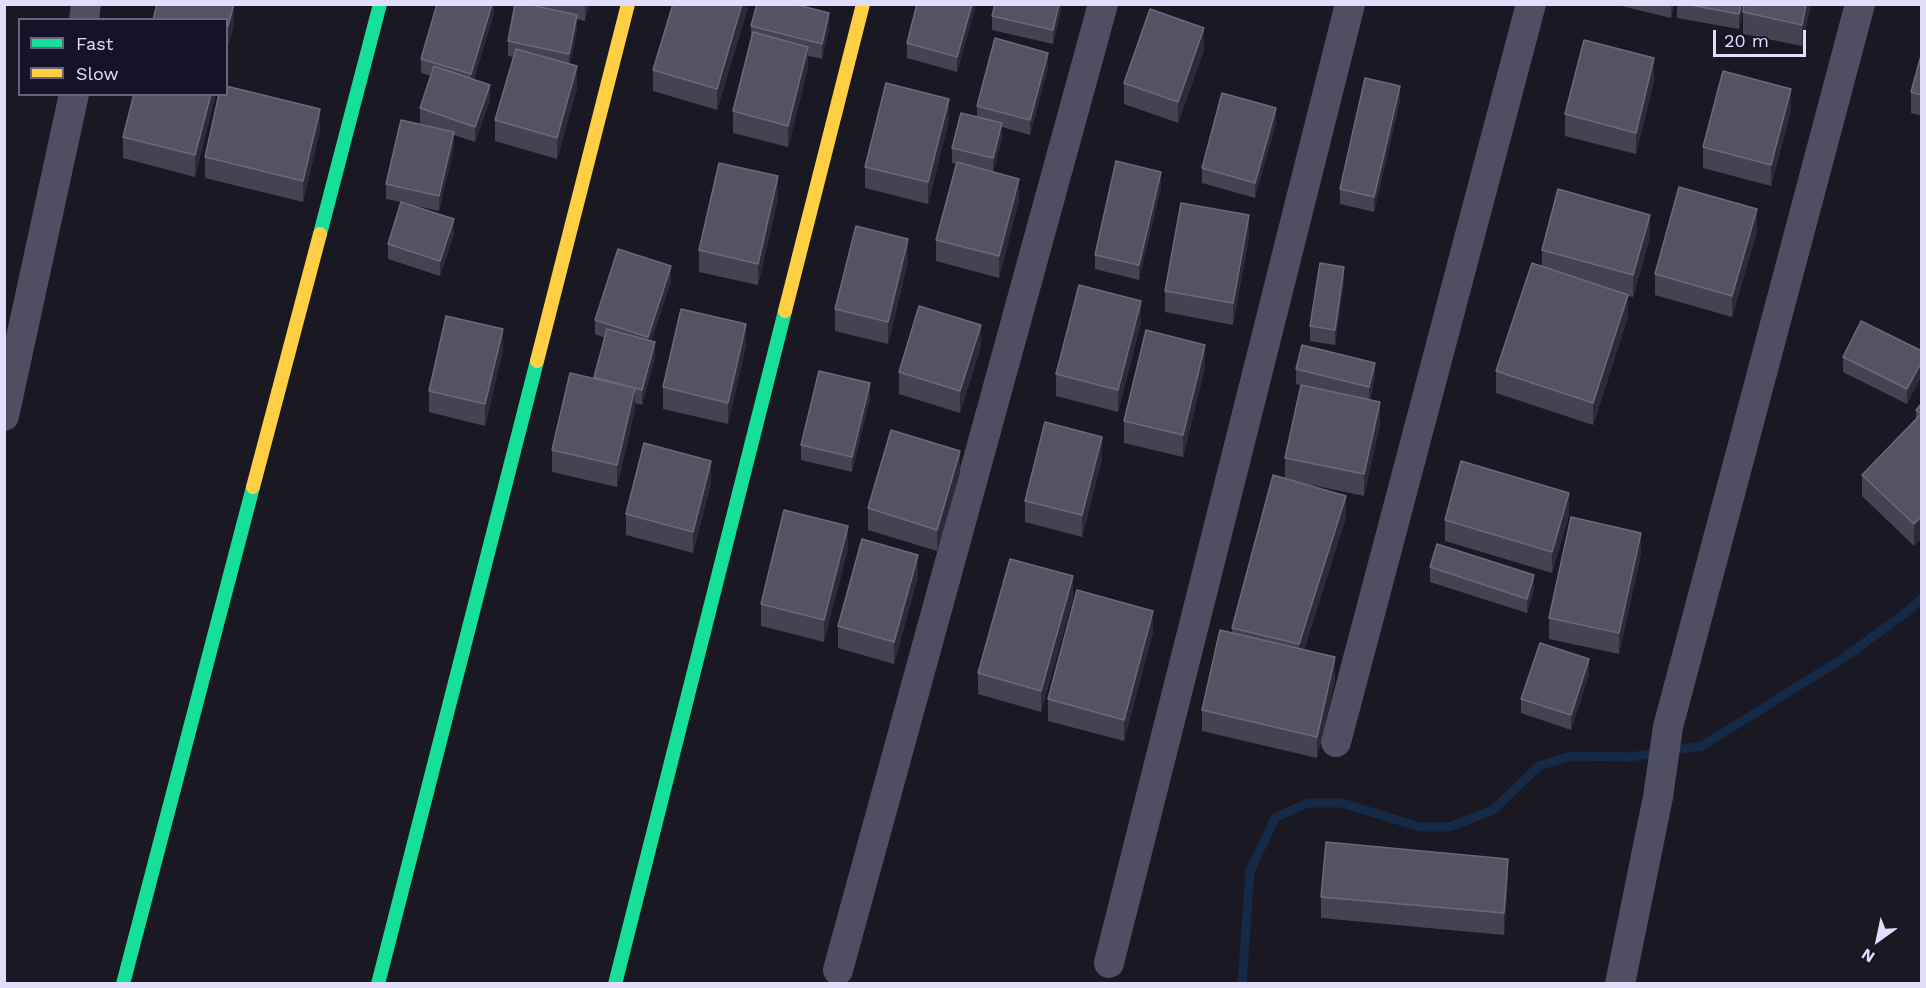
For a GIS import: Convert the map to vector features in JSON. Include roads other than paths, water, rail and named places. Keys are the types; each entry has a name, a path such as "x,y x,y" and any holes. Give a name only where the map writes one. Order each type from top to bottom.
{"street":[{"path":"123,984 380,4"},
{"path":"378,984 628,4"},
{"path":"615,984 862,4"},
{"path":"838,970 1102,4"},
{"path":"1110,963 1350,4"},
{"path":"1336,742 1531,4"},
{"path":"1620,984 1658,797 1668,727 1860,4"},
{"path":"4,416 74,96"}],"waterway":[{"path":"1242,984 1250,871 1275,818 1307,803 1342,803 1420,827 1449,827 1493,810 1539,766 1571,756 1630,757 1702,746 1845,657 1908,611 1922,598"}]}
